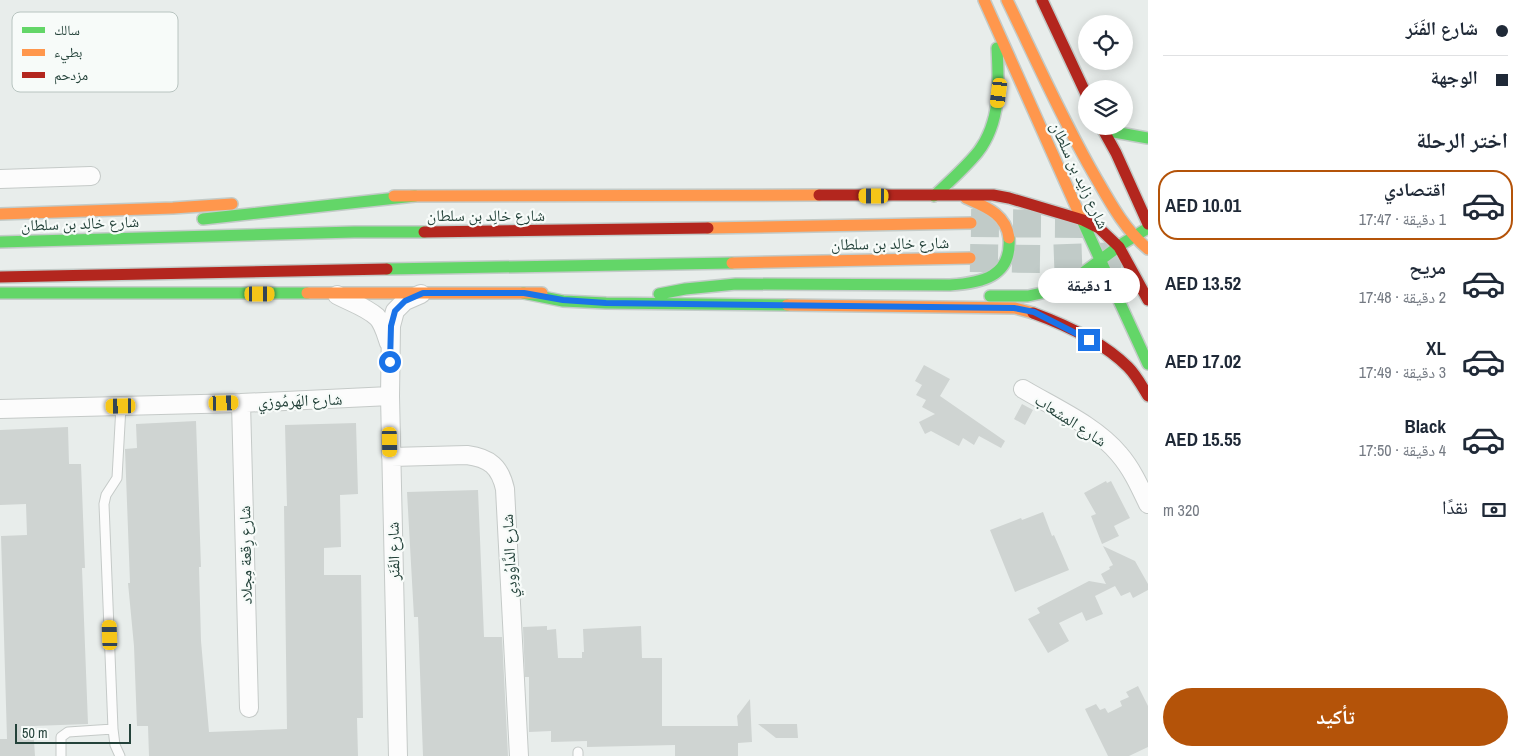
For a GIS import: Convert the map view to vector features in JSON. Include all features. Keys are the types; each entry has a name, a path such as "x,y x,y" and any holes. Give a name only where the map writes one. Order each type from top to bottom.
{"main road":[{"name":"شارع زايد بن سلطان","path":"984,0 1022,89 1102,260 1148,364"},
{"path":"1007,0 1085,161 1110,203 1134,236 1148,249"},
{"path":"1042,0 1079,80"},
{"path":"934,196 979,151 990,132 997,110 999,93 996,29"},
{"path":"1106,135 1148,224"},
{"path":"1133,135 1148,138"},
{"path":"659,294 685,289 736,284 950,285 983,281 1001,269 1007,260 1010,249 1008,228 994,211 960,195"},
{"path":"0,214 173,208 335,197 993,195 1083,220 1099,228 1119,246 1148,300"},
{"path":"189,221 415,196"},
{"name":"شارع خالِد بن سلطان","path":"0,242 354,232 579,231 971,223"},
{"path":"0,234 122,227"},
{"path":"981,296 1020,296 1039,294 1056,289 1076,278 1119,246 1148,228"},
{"name":"شارع خالِد بن سلطان","path":"0,277 970,258"},
{"path":"0,293 773,293 961,296"},
{"path":"524,293 563,300 606,303 1014,308 1034,312 1102,348 1128,368 1148,396"}],"street":[{"path":"0,179 91,176"},
{"name":"شارع الفَنَر","path":"398,756 391,458 391,326 395,311 405,301 423,293"},
{"name":"شارع الفَنَر","path":"335,294 377,318 383,326 390,346"},
{"name":"شارع المِشعاب","path":"1023,389 1087,427 1110,444 1128,465 1148,504"},
{"name":"شارع الهَرمُوزي","path":"0,409 241,403 390,396"},
{"name":"شارع رِقعة مِجلاد","path":"241,403 249,708"},
{"name":"شارع الدَّاوُودِي","path":"391,458 478,456 497,468 503,478 506,499 519,756"}],"lane":[{"path":"120,756 115,745 113,729 104,504 106,495 117,478 121,406"},
{"path":"60,756 61,737 68,732 113,729"}],"building":[{"path":"924,365 950,379 940,396 1005,441 1001,448 979,436 974,445 963,438 959,446 931,431 925,434 919,422 935,414 922,407 926,400 916,395 922,385 915,381"},
{"path":"1022,404 1033,410 1025,425 1014,419"},
{"path":"196,421 201,567 199,567 201,641 209,732 287,729 284,506 287,506 285,425 356,423 358,494 340,495 341,547 324,548 324,575 361,575 363,718 357,718 358,756 149,756 148,726 137,726 134,646 128,583 130,583 125,449 137,448 136,424"},
{"path":"68,427 69,464 81,464 85,568 82,568 88,724 33,726 35,756 0,756 0,739 7,739 1,536 27,535 26,504 0,505 0,430"},
{"path":"1106,481 1107,483 1111,481 1130,518 1114,526 1119,536 1102,544 1091,516 1096,514 1084,493"},
{"path":"478,490 484,637 502,637 508,756 423,756 418,617 414,617 407,492"},
{"path":"1043,512 1052,536 1054,535 1069,570 1015,592 990,530"},
{"path":"1103,546 1135,561 1148,584 1148,590 1133,598 1130,592 1121,596 1115,586 1095,596 1103,614 1086,621 1082,612 1059,623 1069,641 1048,653 1028,619 1040,613 1037,608 1089,581 1106,584 1101,574 1113,565"},
{"path":"547,626 547,630 556,629 558,658 582,658 582,652 584,652 583,629 641,626 642,658 662,658 662,726 738,726 737,716 750,699 752,742 738,743 738,756 675,756 675,745 587,747 587,741 551,742 551,731 529,732 529,677 525,677 523,627"},
{"path":"1138,686 1148,706 1148,747 1129,756 1108,756 1085,709 1096,704 1100,710 1105,708 1108,713 1122,706 1120,701 1129,697 1126,692"},
{"path":"758,724 797,724 798,738 776,738"}],"tunnel":[{"path":"971,223 1089,224"},
{"path":"970,258 1040,259 1121,256"}],"traffic: fast":[{"path":"934,196 978,152 986,140 995,115 997,102 997,48"},
{"path":"1131,135 1148,138"},
{"path":"203,219 415,196"},
{"path":"1082,220 1148,364"},
{"path":"990,296 1028,296 1051,291 1072,281 1122,244 1148,228"},
{"path":"0,242 354,232 424,232"},
{"path":"659,294 685,289 736,284 962,284 983,280 1000,269 1009,251 1009,238"},
{"path":"387,269 732,263"},
{"path":"0,293 307,293"},
{"path":"523,293 563,301 606,303 787,305"}],"traffic: slow":[{"path":"984,0 1082,220"},
{"path":"1007,0 1061,112 1096,178 1125,225 1148,249"},
{"path":"394,196 819,195"},
{"path":"966,198 994,212 1004,223 1009,238"},
{"path":"0,214 232,204"},
{"path":"708,228 971,223"},
{"path":"732,263 970,258"},
{"path":"307,293 542,293"},
{"path":"787,305 1015,308 1033,313"}],"traffic: jam":[{"path":"1042,0 1079,80"},
{"path":"1106,135 1148,224"},
{"path":"819,195 993,195 1083,220 1099,228 1119,247 1148,300"},
{"path":"424,232 708,228"},
{"path":"0,277 387,269"},
{"path":"1033,313 1096,342 1131,370 1148,396"}],"route":[{"path":"390,362 391,326 395,311 405,301 423,293 524,293 563,300 606,303 661,302 1014,308 1034,312 1089,340"}]}
